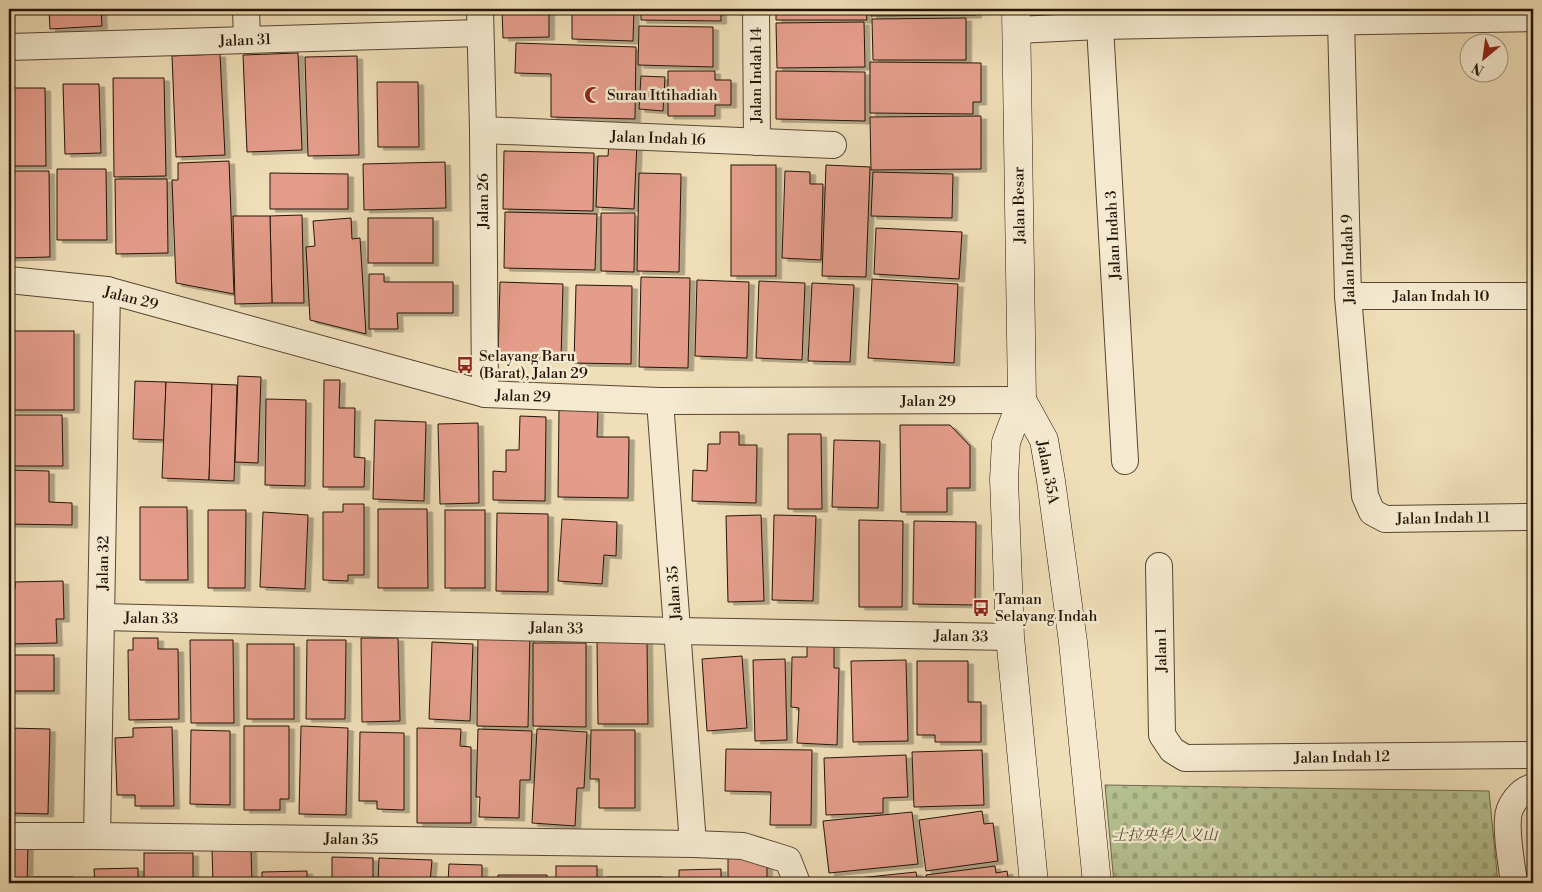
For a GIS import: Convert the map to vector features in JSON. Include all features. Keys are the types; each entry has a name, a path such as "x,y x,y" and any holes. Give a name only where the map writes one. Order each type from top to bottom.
{"street":[{"path":"246,9 247,40"},
{"name":"Jalan Indah 14","path":"756,9 756,142"},
{"path":"1016,20 1099,17 1341,21 1533,18"},
{"name":"Jalan Indah 3","path":"1099,17 1125,461"},
{"name":"Jalan Besar","path":"1016,20 1022,400"},
{"name":"Jalan 31","path":"9,47 247,40 480,21"},
{"name":"Jalan 26","path":"480,21 483,130 485,394"},
{"name":"Jalan Indah 9","path":"1341,21 1348,296 1365,496"},
{"name":"Jalan Indah 16","path":"483,130 833,145"},
{"name":"Jalan 29","path":"9,280 107,290 485,394 660,402 1022,400"},
{"name":"Jalan 32","path":"96,836 102,617 107,290"},
{"name":"Jalan Indah 10","path":"1348,296 1533,296"},
{"path":"1022,400 1006,442 1004,479 1010,637 1034,883"},
{"name":"Jalan 35A","path":"1022,400 1044,440 1051,481 1073,642 1097,883"},
{"name":"Jalan 35","path":"660,402 693,844"},
{"name":"Jalan Indah 11","path":"1365,496 1372,512 1385,519 1533,517"},
{"name":"Jalan 1","path":"1159,566 1162,734"},
{"name":"Jalan 33","path":"102,617 1010,637"},
{"name":"Jalan Indah 12","path":"1162,734 1172,750 1186,758 1533,755"},
{"path":"1514,883 1508,818 1523,795"},
{"name":"Jalan 35","path":"9,836 743,846 788,860 798,883"}],"green space":[{"name":"士拉央华人义山","path":"1105,785 1489,791 1498,883 1114,883"}],"building":[{"path":"49,9 101,9 102,26 50,29"},
{"path":"502,9 549,9 549,37 503,38"},
{"path":"572,9 634,9 633,41 572,39"},
{"path":"641,9 721,9 721,21 641,20"},
{"path":"776,9 866,9 867,20 776,20"},
{"path":"871,9 976,9 976,15 871,16"},
{"path":"966,18 966,60 873,60 872,19"},
{"path":"864,22 865,67 777,68 776,23"},
{"path":"639,26 713,27 713,67 638,65"},
{"name":"Surau Ittihadiah","path":"516,43 636,47 635,119 551,117 551,74 515,73"},
{"path":"298,53 302,150 247,152 243,55"},
{"path":"220,54 225,155 176,157 172,56"},
{"path":"357,56 359,155 308,156 305,57"},
{"path":"870,62 981,63 981,102 973,102 973,114 870,113"},
{"path":"668,71 715,71 715,80 731,80 731,105 715,105 715,116 668,116"},
{"path":"776,71 865,72 865,121 776,119"},
{"path":"641,76 665,77 663,111 639,109"},
{"path":"113,78 164,78 166,176 114,177"},
{"path":"377,82 418,82 419,147 378,147"},
{"path":"63,84 99,84 101,153 65,154"},
{"path":"9,88 45,88 46,166 9,166"},
{"path":"981,116 981,169 871,170 870,117"},
{"path":"609,142 637,143 634,209 596,207 598,156 608,156"},
{"path":"504,151 594,153 593,211 503,209"},
{"path":"229,161 234,294 176,283 172,180 178,180 178,163"},
{"path":"445,162 446,208 364,210 363,164"},
{"path":"731,165 776,165 776,276 731,276"},
{"path":"826,165 870,167 866,277 822,276"},
{"path":"57,169 106,169 107,240 57,240"},
{"path":"9,171 49,171 50,257 9,258"},
{"path":"785,171 810,172 810,184 823,184 821,260 782,258"},
{"path":"873,172 953,174 952,218 871,216"},
{"path":"270,173 348,174 348,209 270,209"},
{"path":"639,173 681,174 679,272 637,271"},
{"path":"115,179 167,179 168,253 116,254"},
{"path":"505,212 597,214 595,270 504,268"},
{"path":"601,213 635,213 634,272 601,271"},
{"path":"302,215 304,303 272,303 270,216"},
{"path":"233,216 270,216 272,303 235,304"},
{"path":"351,218 352,239 360,238 366,334 310,320 306,247 315,246 313,221"},
{"path":"368,218 433,218 433,263 368,263"},
{"path":"876,228 962,232 959,279 874,274"},
{"path":"369,274 384,274 384,282 453,282 453,313 397,313 398,329 369,329"},
{"path":"641,277 690,278 688,368 639,367"},
{"path":"872,279 958,284 954,363 868,358"},
{"path":"697,280 749,282 747,358 695,356"},
{"path":"759,281 805,283 802,360 756,358"},
{"path":"500,282 563,284 561,360 498,358"},
{"path":"812,283 854,285 850,362 808,361"},
{"path":"576,285 632,286 631,364 574,363"},
{"path":"11,331 74,331 74,410 11,410"},
{"path":"238,376 261,377 258,463 235,462"},
{"path":"324,380 340,380 339,408 355,408 354,457 365,458 364,487 323,487"},
{"path":"135,381 166,382 164,440 133,439"},
{"path":"166,382 212,384 209,480 162,478"},
{"path":"212,384 237,385 234,481 209,480"},
{"path":"266,399 306,400 305,486 265,485"},
{"path":"559,410 598,411 597,437 629,437 628,498 558,497"},
{"path":"9,415 62,415 63,466 9,466"},
{"path":"520,416 546,417 545,501 493,500 493,471 506,472 506,450 519,450"},
{"path":"375,420 426,422 424,501 373,499"},
{"path":"478,423 479,503 440,504 438,424"},
{"path":"900,425 950,425 970,446 970,488 947,488 947,512 901,512"},
{"path":"720,432 739,432 739,445 757,445 756,503 692,501 693,470 707,471 708,444 720,444"},
{"path":"788,434 821,434 822,509 788,509"},
{"path":"834,440 880,441 878,508 832,507"},
{"path":"9,470 49,471 49,502 72,503 72,525 9,524"},
{"path":"343,504 364,504 364,575 348,575 348,581 323,580 323,512 343,512"},
{"path":"140,507 187,507 188,580 140,580"},
{"path":"378,509 427,509 428,588 378,588"},
{"path":"208,510 246,510 245,588 208,588"},
{"path":"445,510 485,510 485,588 445,588"},
{"path":"263,512 308,515 305,589 260,587"},
{"path":"497,513 548,514 548,592 496,591"},
{"path":"761,515 764,601 728,602 726,516"},
{"path":"774,515 816,516 813,601 772,600"},
{"path":"562,519 617,522 616,556 604,555 602,584 558,581"},
{"path":"859,520 903,521 902,607 859,607"},
{"path":"914,521 976,522 975,605 913,604"},
{"path":"63,581 64,619 56,619 57,643 9,644 9,589 15,589 15,582"},
{"path":"478,630 530,631 528,727 477,726"},
{"path":"133,638 158,638 158,649 178,649 179,719 129,720 128,650 133,650"},
{"path":"361,638 398,638 400,721 362,722"},
{"path":"190,640 233,640 234,723 191,723"},
{"path":"307,640 346,640 345,719 306,719"},
{"path":"597,641 647,641 648,724 598,724"},
{"path":"432,642 473,644 470,721 429,719"},
{"path":"533,643 586,643 586,727 533,726"},
{"path":"807,643 834,644 834,668 839,668 837,745 797,743 799,708 791,707 792,657 807,657"},
{"path":"247,644 294,644 294,719 247,719"},
{"path":"9,655 54,655 54,691 9,691"},
{"path":"742,656 747,728 707,731 702,659"},
{"path":"785,659 787,740 755,741 753,660"},
{"path":"906,660 908,741 853,742 851,661"},
{"path":"917,661 968,661 968,702 981,702 981,742 935,742 935,735 917,735"},
{"path":"244,726 289,726 289,799 280,799 280,810 244,810"},
{"path":"301,726 348,728 346,815 299,814"},
{"path":"172,727 174,806 135,806 135,795 117,795 115,738 133,737 133,728"},
{"path":"9,728 50,729 48,814 9,813"},
{"path":"417,728 461,729 460,746 471,747 471,823 417,823"},
{"path":"478,729 532,731 530,780 520,780 519,818 479,817 480,797 476,797"},
{"path":"537,729 587,732 584,788 577,788 575,826 532,823"},
{"path":"191,730 230,731 230,805 190,804"},
{"path":"591,730 635,730 635,808 599,808 599,779 590,779"},
{"path":"360,732 404,733 404,810 377,809 377,801 359,801"},
{"path":"726,749 812,750 811,825 770,825 771,792 725,791"},
{"path":"982,750 984,805 914,807 912,752"},
{"path":"906,755 908,797 883,798 883,813 826,815 824,758"},
{"path":"982,811 984,824 993,823 998,861 926,871 919,820"},
{"path":"912,812 918,864 829,873 823,821"},
{"path":"9,842 28,843 27,883 9,883"},
{"path":"251,849 252,883 213,883 212,850"},
{"path":"144,853 193,853 193,883 144,883"},
{"path":"728,856 767,857 767,883 728,883"},
{"path":"332,857 373,858 373,883 332,883"},
{"path":"379,858 432,860 430,883 378,883"},
{"path":"449,864 482,865 482,883 448,883"},
{"path":"556,866 597,866 597,883 556,883"},
{"path":"995,866 996,873 1007,871 1009,883 927,883 926,875"},
{"path":"138,868 138,883 95,883 94,869"},
{"path":"721,869 721,883 679,883 679,870"},
{"path":"307,871 307,883 262,883 262,872"},
{"path":"916,872 918,883 830,883 830,881"},
{"path":"498,875 547,875 547,883 499,883"},
{"path":"34,877 73,877 73,883 34,883"},
{"path":"607,877 662,877 662,883 607,883"}],"place":[{"name":"Surau Ittihadiah","path":"593,95"},
{"name":"Selayang Baru (Barat), Jalan 29","path":"465,365"},
{"name":"Taman Selayang Indah","path":"981,608"}]}
